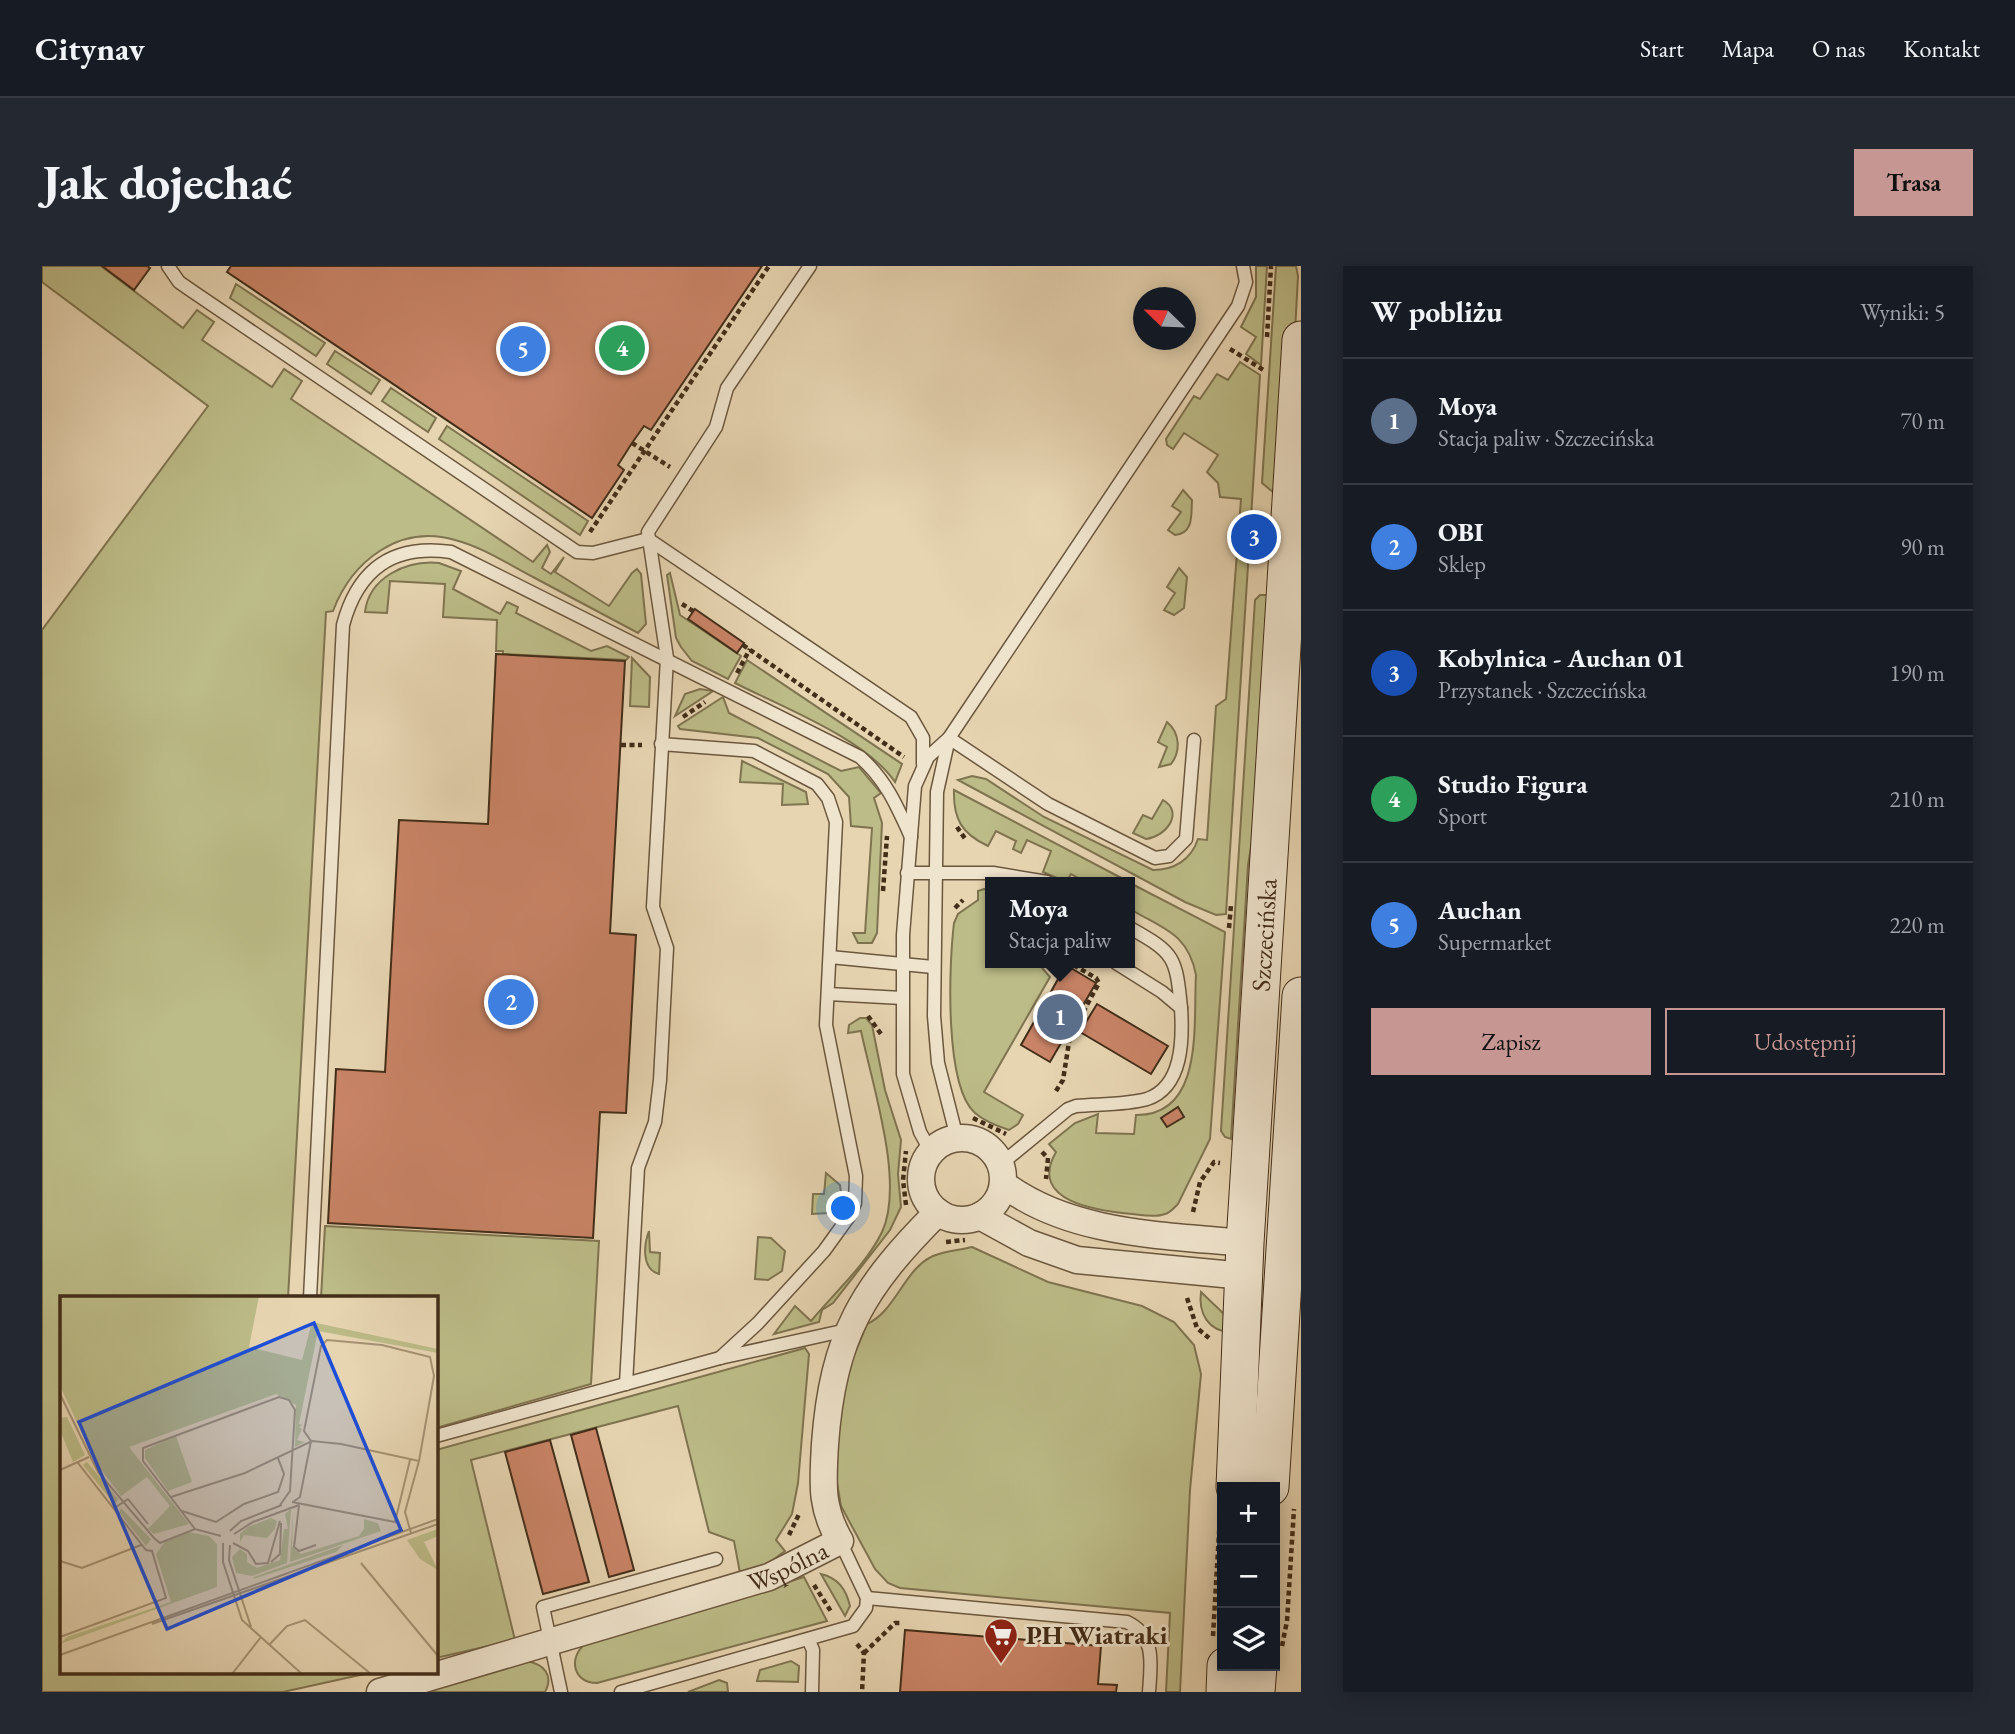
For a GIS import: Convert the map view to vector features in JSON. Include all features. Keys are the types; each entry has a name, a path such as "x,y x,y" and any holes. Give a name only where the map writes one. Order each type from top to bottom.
{"main road":[{"name":"Szczecińska","path":"1235,1482 1244,1260 1291,541 1301,340"},
{"name":"Szczecińska","path":"1282,1492 1293,1264 1301,996"},
{"path":"1244,1260 1293,1264"},
{"path":"1225,1692 1226,1671"},
{"path":"1256,1692 1265,1671"}],"street":[{"path":"1002,1174 999,1197 980,1216 959,1220 938,1212 923,1191 924,1164 931,1152 938,1145 957,1138 971,1138 984,1143 1002,1174 1045,1210 1080,1223 1244,1260"},
{"name":"Wspólna","path":"380,1692 769,1577 840,1541 827,1519 822,1490 831,1399 848,1330 887,1268 938,1212"},
{"path":"980,1216 1029,1244 1077,1260 1244,1260"}],"lane":[{"path":"168,266 179,282 577,552 593,553 648,539 911,717 923,738 922,768 913,797 902,965 903,1074 920,1132 931,1152"},
{"path":"626,1384 638,1168 655,1122 667,948 653,907 667,658 648,539 650,526 716,426 727,388 810,266"},
{"path":"922,768 937,748 949,738 1238,306 1246,282 1243,266"},
{"path":"310,1296 341,648 348,605 357,587 387,559 405,551 426,549 451,552 860,757 878,774 892,793 911,837"},
{"path":"662,738 747,748 823,789 832,809 836,831 826,1025 856,1176 855,1203 850,1215 824,1251 758,1323 720,1358"},
{"path":"949,738 1048,804 1155,859 1169,856 1186,839 1194,740"},
{"path":"949,738 937,792 933,967 938,1063 957,1138"},
{"path":"908,873 993,873 1017,877"},
{"path":"993,873 997,877"},
{"path":"1002,1174 1032,1141 1076,1105 1146,1099 1160,1091 1176,1068 1181,1048 1181,1009 1178,983 1170,955 1163,946 1135,931"},
{"path":"830,957 933,967"},
{"path":"1124,968 1162,992 1181,1009"},
{"path":"828,993 902,998"},
{"path":"438,1435 720,1358 848,1330"},
{"path":"621,1692 809,1641 853,1626 866,1608 867,1598 840,1541"},
{"path":"561,1692 543,1607 716,1559"},
{"path":"867,1598 1127,1622 1139,1628 1152,1656 1149,1692"},
{"path":"809,1641 813,1650 812,1692"}],"path":[{"path":"577,552 769,266"},
{"path":"1215,340 1265,371"},
{"path":"632,443 684,475"},
{"path":"682,604 693,611"},
{"path":"743,645 908,760 892,793 883,800 888,828 883,895"},
{"path":"621,745 645,746 662,738 732,681 750,649"},
{"path":"950,915 963,900"},
{"path":"1051,1098 1063,1080 1070,1036 1098,987 1096,978 1079,968"},
{"path":"969,1114 1006,1135 1020,1130 1032,1141 1048,1158 1045,1169 1049,1188"},
{"path":"1183,1214 1193,1209 1200,1182 1214,1162"},
{"path":"1187,1301 1197,1328 1219,1346"},
{"path":"1280,1637 1287,1621 1282,1492"},
{"path":"864,1653 895,1623 933,1625 935,1604"}],"green space":[{"path":"42,266 101,266 183,328 197,310 214,322 202,340 272,387 284,369 302,381 291,399 533,562 547,545 550,552 542,568 551,574 564,557 555,572 609,606 632,573 637,569 641,574 646,624 638,633 495,556 455,540 434,536 397,542 365,562 352,577 333,611 326,612 288,1296 60,1296 60,1674 364,1674 283,1692 42,1692 42,630 208,406 42,282"},
{"path":"1256,266 1267,266 1261,365 1246,354 1256,337 1241,327 1256,297"},
{"path":"1276,266 1296,266 1298,276 1292,387 1273,492 1262,483"},
{"path":"236,284 325,343 316,356 230,298"},
{"path":"335,351 380,380 371,394 327,364"},
{"path":"1240,362 1260,375 1226,914 1216,915 1185,902 958,780 972,776 986,779 1044,817 1153,870 1175,866 1191,853 1198,839 1207,840 1216,706 1226,699 1241,499 1220,497 1218,483 1207,472 1218,455 1184,433 1173,449 1167,445 1166,439 1194,396 1200,399 1217,374 1228,380"},
{"path":"391,388 436,418 428,432 382,401"},
{"path":"447,426 588,521 580,535 439,439"},
{"path":"1183,490 1192,500 1191,517 1186,531 1175,535 1168,530 1181,512 1172,506"},
{"path":"439,563 461,571 453,589 500,614 507,602 518,607 516,613 591,651 607,646 629,657 626,660 503,654 503,651 496,651 497,620 443,617 445,584 390,581 387,613 365,612 374,589 392,573 414,564"},
{"path":"1179,568 1187,577 1184,608 1174,615 1164,610 1175,593 1167,587"},
{"path":"670,573 680,615 741,656 728,679 692,661 676,638 667,575"},
{"path":"1260,595 1269,595 1268,745 1248,865 1231,1139 1225,1137 1221,1131 1255,600"},
{"path":"632,658 650,677 649,707 630,706"},
{"path":"747,660 902,764 895,782 882,766 844,738 735,683"},
{"path":"700,689 713,691 675,716 685,694"},
{"path":"723,697 729,713 841,771 859,767 881,793 874,798 882,823 877,933 872,943 858,943 853,933 865,933 872,828 851,826 849,797 828,774 758,738 680,729 678,726"},
{"path":"1167,722 1175,731 1178,748 1171,764 1159,767 1167,747 1158,742"},
{"path":"742,761 806,792 808,804 782,805 783,784 740,782"},
{"path":"954,790 1119,877 1076,877 1071,874 1069,877 1054,877 1043,872 1051,851 1027,840 1021,853 1013,849 1016,841 996,831 988,846 966,831 957,817"},
{"path":"1163,800 1172,811 1170,824 1166,829 1146,839 1133,833 1143,815 1152,819"},
{"path":"1135,886 1225,932 1210,1139 1178,1204 1169,1213 1157,1216 1102,1210 1071,1201 1059,1193 1051,1182 1050,1169 1056,1152 1049,1144 1075,1123 1098,1114 1096,1133 1134,1134 1136,1115 1158,1111 1174,1100 1185,1084 1194,1040 1196,975 1187,950 1163,928 1135,912"},
{"path":"985,889 985,968 1042,968 1050,977 984,1092 1023,1115 1018,1124 1009,1130 975,1113 965,1099 953,1052 950,994 954,923 958,914 978,900 978,891"},
{"path":"860,1018 866,1018 872,1025 885,1090 901,1140 898,1174 901,1207 890,1230 833,1303 822,1310 819,1322 774,1334 795,1306 811,1321 867,1256 882,1232 888,1211 888,1161 879,1105 861,1031 848,1033 849,1025"},
{"path":"826,1173 840,1185 842,1200 830,1213 812,1214 813,1194 824,1194"},
{"path":"325,1226 599,1241 591,1384 438,1427 438,1296 321,1296"},
{"path":"649,1231 650,1252 660,1253 659,1274 649,1267 645,1256"},
{"path":"758,1237 771,1238 785,1251 782,1271 768,1280 755,1279"},
{"path":"972,1247 1048,1282 1142,1306 1174,1322 1194,1345 1201,1374 1190,1490 1180,1692 1166,1692 1170,1613 900,1588 888,1583 875,1569 841,1506 836,1477 846,1374 867,1324 885,1310 923,1262 938,1254"},
{"path":"1201,1292 1223,1313 1230,1332 1216,1328 1206,1320 1201,1307"},
{"path":"805,1348 809,1354 798,1483 792,1514 776,1540 785,1551 766,1565 740,1573 734,1541 709,1532 678,1406 471,1460 515,1640 438,1658 438,1449"},
{"path":"821,1574 837,1581 844,1589 850,1606 845,1616"},
{"path":"804,1577 827,1621 597,1683 589,1682 578,1674 576,1656 585,1644"},
{"path":"526,1661 546,1671 548,1686 545,1692 423,1692"},
{"path":"791,1661 799,1666 798,1682 757,1681 760,1670"},
{"path":"719,1680 727,1683 728,1692 688,1692"}],"building":[{"path":"102,266 147,266 150,268 134,290"},
{"path":"231,266 762,266 651,430 644,426 632,443 618,465 624,470 592,518 227,272"},
{"path":"695,609 744,643 737,653 688,619"},
{"path":"496,654 625,661 610,933 636,935 626,1113 600,1112 593,1238 328,1223 336,1069 385,1072 399,820 488,824"},
{"path":"1064,968 1071,968 1096,983 1050,1062 1021,1045"},
{"path":"1097,1004 1168,1046 1151,1074 1080,1032"},
{"path":"1178,1107 1184,1117 1167,1127 1161,1118"},
{"path":"596,1428 634,1570 609,1577 571,1435"},
{"path":"550,1440 589,1582 543,1594 505,1452"},
{"name":"PH Wiatraki","path":"905,1630 1101,1646 1098,1684 1117,1685 1116,1692 900,1692"}],"place":[{"name":"Studio Figura","path":"622,348"},
{"name":"Auchan","path":"523,349"},
{"name":"Kobylnica - Auchan 01","path":"1254,537"},
{"name":"OBI","path":"511,1002"},
{"name":"Moya","path":"1060,1017"},
{"name":"PH Wiatraki","path":"1001,1665"}]}
